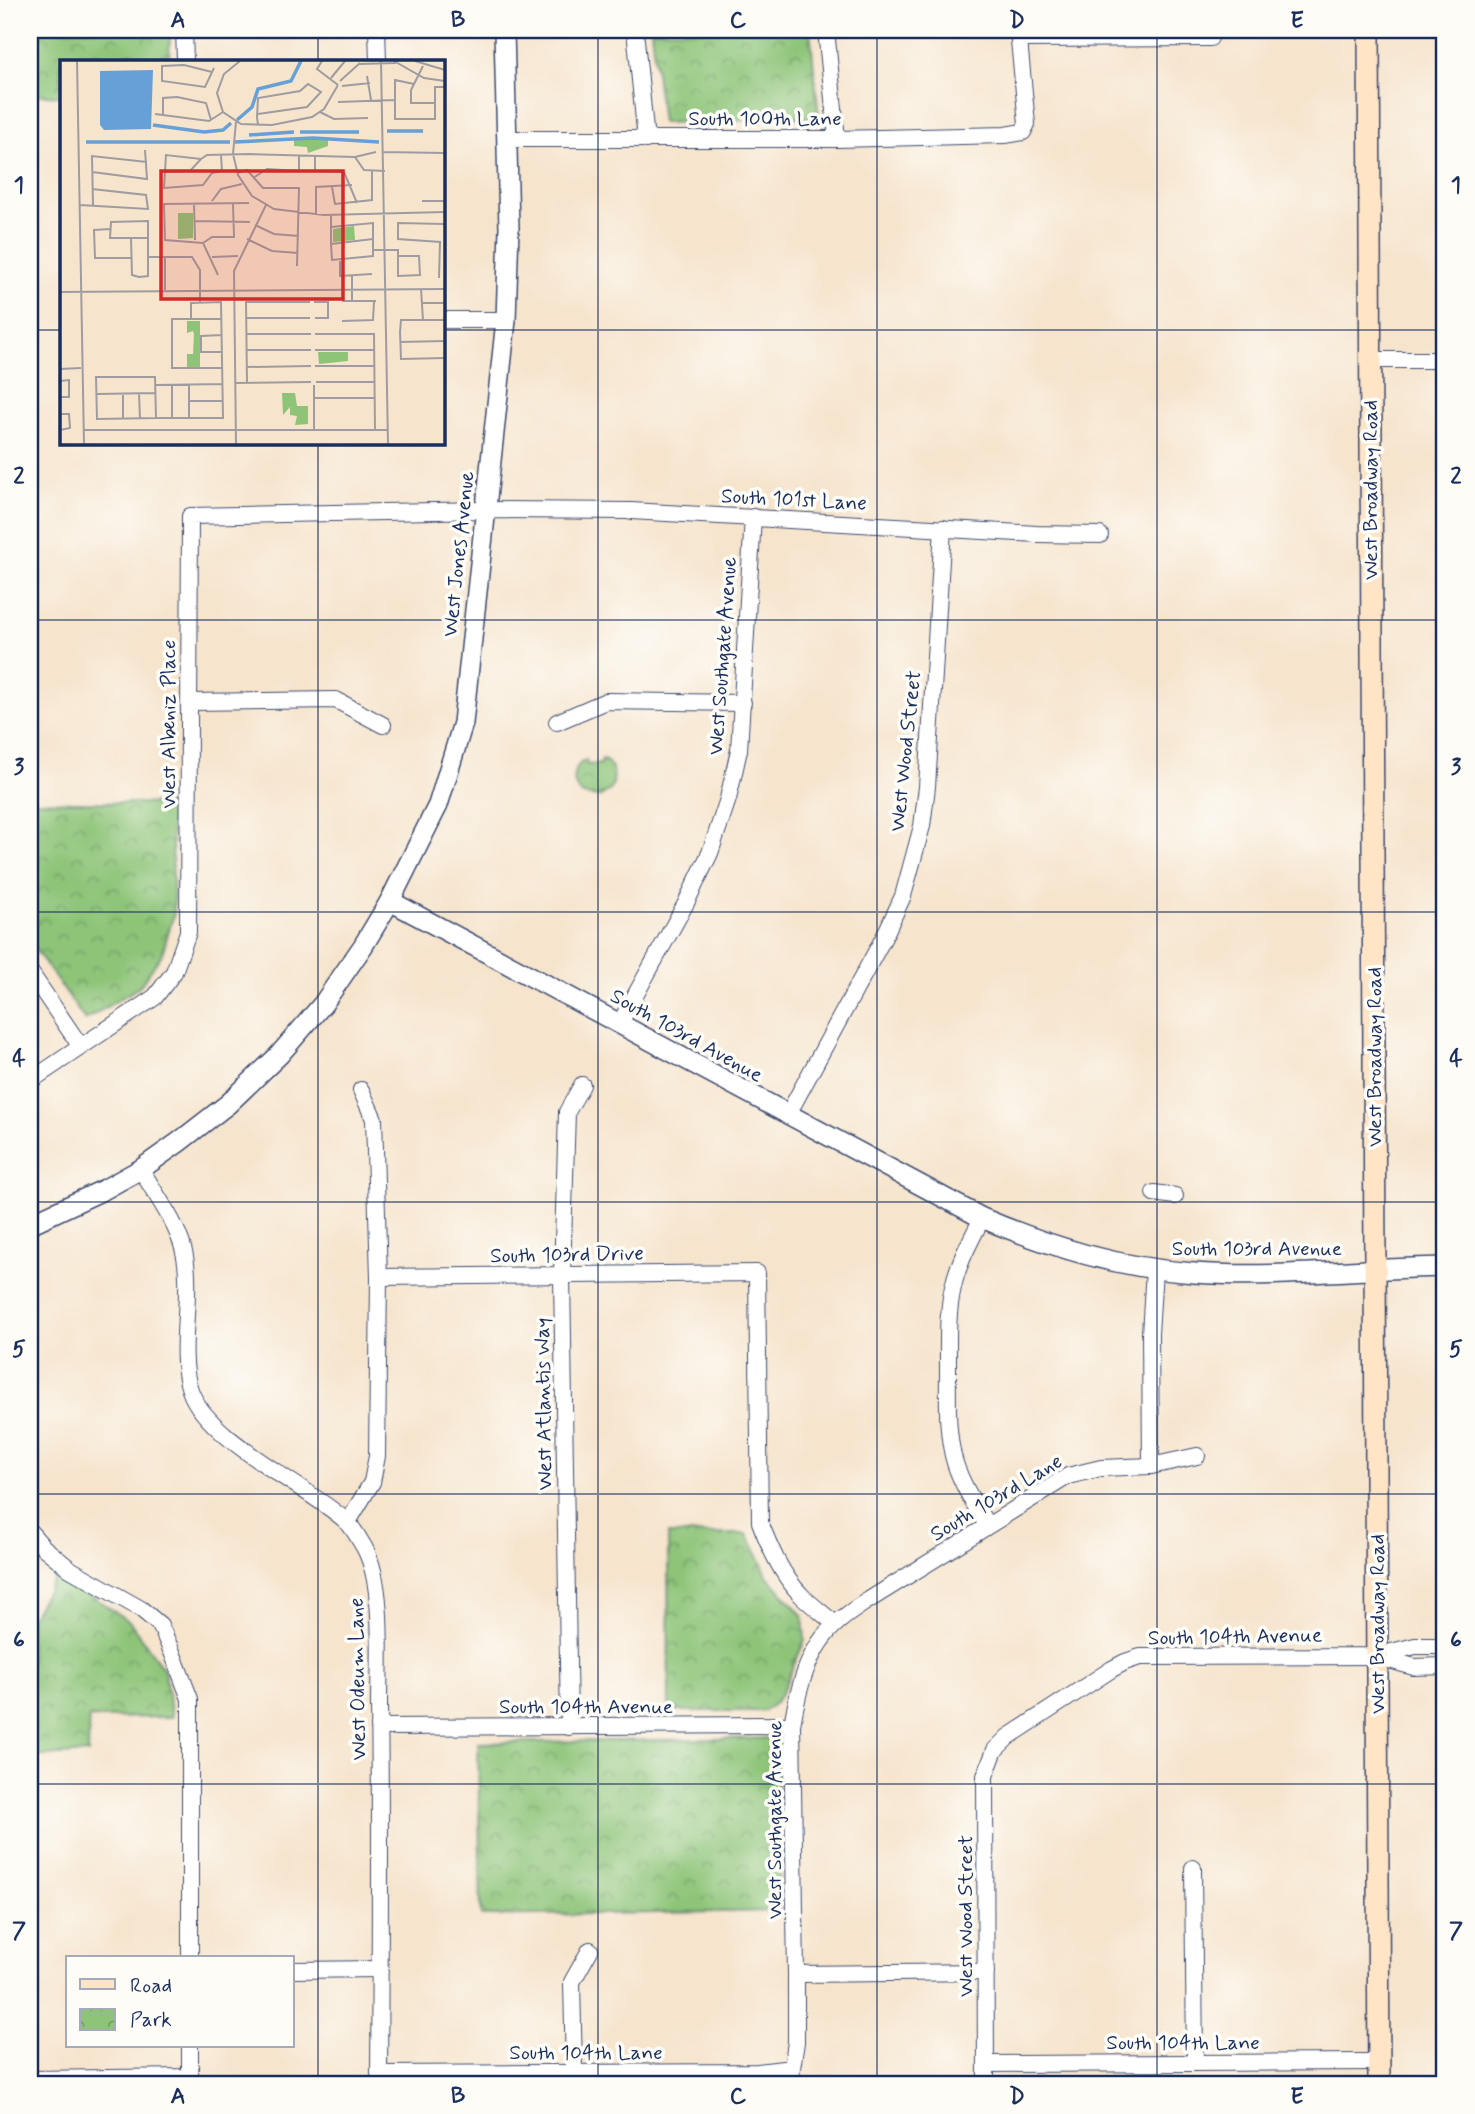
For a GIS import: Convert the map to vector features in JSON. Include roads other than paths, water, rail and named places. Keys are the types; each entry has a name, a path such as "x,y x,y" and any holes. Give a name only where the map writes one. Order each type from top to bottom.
{"main road":[{"name":"West Broadway Road","path":"1369,30 1378,2084"}],"street":[{"path":"184,30 185,60"},
{"path":"377,30 378,60"},
{"name":"West Jones Avenue","path":"390,901 438,805 463,723 506,320 509,228 504,30"},
{"path":"635,30 646,140"},
{"path":"826,30 837,139"},
{"path":"1019,34 1210,34"},
{"name":"South 100th Lane","path":"507,139 837,139 1005,135 1023,132 1027,124 1019,34"},
{"path":"444,320 506,320"},
{"path":"1369,360 1445,360"},
{"name":"South 101st Lane","path":"190,516 485,510 631,512 1100,535"},
{"name":"West Albeniz Place","path":"30,1081 155,997 174,972 188,932 190,516"},
{"name":"West Southgate Avenue","path":"620,1023 686,903 710,853 728,799 739,750 753,517"},
{"name":"West Wood Street","path":"788,1116 884,937 902,896 922,826 927,787 943,528"},
{"path":"190,702 336,700 383,725"},
{"path":"557,722 606,701 743,703"},
{"path":"30,1224 105,1189 141,1168 180,1142 228,1104 279,1055 323,1004 390,901"},
{"name":"South 103rd Avenue","path":"390,901 788,1116 982,1218 1031,1239 1154,1269 1196,1273 1328,1273 1445,1267"},
{"path":"30,972 81,1047"},
{"name":"West Atlantis Way","path":"569,1727 562,1275 567,1112 582,1085"},
{"path":"141,1168 183,1248 186,1268 186,1368 190,1390 203,1415 224,1434 348,1522 372,1482 377,1456 379,1277 374,1119 361,1090"},
{"path":"1154,1193 1175,1195"},
{"path":"982,1218 953,1286 948,1321 948,1404 949,1429 961,1481 987,1525"},
{"path":"1151,1466 1150,1334 1154,1269"},
{"name":"South 103rd Drive","path":"379,1277 757,1273 760,1522 773,1556 785,1576 801,1595 835,1624"},
{"name":"South 103rd Lane","path":"835,1624 864,1603 1068,1476 1101,1468 1151,1466 1197,1456"},
{"name":"West Odeum Lane","path":"348,1522 366,1550 375,1578 378,1603 380,2074"},
{"path":"30,1532 70,1569 141,1609 160,1625 190,1699 190,1956"},
{"name":"West Southgate Avenue","path":"792,2068 796,2042 796,1974 792,1725 803,1674 817,1647 835,1624"},
{"path":"1376,1656 1415,1646 1445,1646"},
{"path":"1376,1656 1414,1667 1445,1666"},
{"name":"South 104th Avenue","path":"995,1750 1008,1737 1100,1677 1125,1662 1140,1657 1376,1656"},
{"name":"South 104th Avenue","path":"380,1727 792,1725"},
{"name":"West Wood Street","path":"986,2084 985,1776 995,1750"},
{"path":"1193,1868 1195,2063"},
{"path":"573,2072 572,1982 590,1950"},
{"path":"294,1970 380,1969"},
{"path":"796,1974 986,1972"},
{"path":"30,2079 190,2077 190,2048"},
{"name":"South 104th Lane","path":"986,2064 1379,2062"},
{"name":"South 104th Lane","path":"380,2074 573,2072 669,2078 792,2068"}]}
